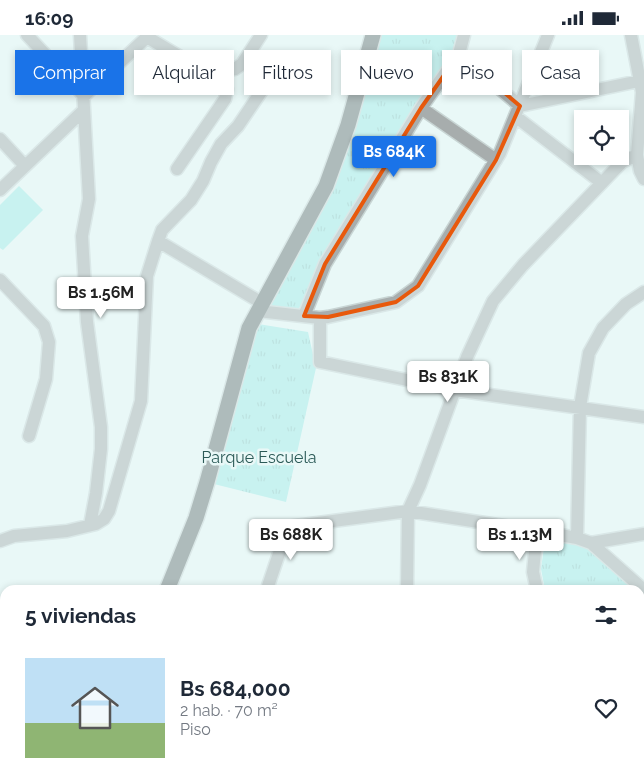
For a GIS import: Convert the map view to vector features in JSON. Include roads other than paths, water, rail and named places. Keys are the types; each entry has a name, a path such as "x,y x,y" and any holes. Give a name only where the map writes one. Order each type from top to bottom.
{"main road":[{"path":"169,585 196,519 249,328 326,186 348,125 373,35"}],"street":[{"path":"27,35 84,96"},
{"path":"80,35 89,199 82,236 87,322 101,427 101,449 90,525"},
{"path":"234,69 242,64 262,35"},
{"path":"460,50 464,35"},
{"path":"158,241 260,307 320,318 396,302 418,286 496,160 548,35"},
{"path":"631,35 642,81 637,155 640,171 644,179"},
{"path":"84,96 148,36 170,50"},
{"path":"304,316 325,264 421,108 442,78"},
{"path":"517,111 642,81"},
{"path":"177,169 225,99 225,95"},
{"path":"0,541 14,536 67,531 96,524 104,519 140,401 147,276 162,230 191,200 204,181 211,162 221,144 238,126 259,95"},
{"path":"501,95 602,183"},
{"path":"421,108 496,160"},
{"path":"0,190 84,110"},
{"path":"0,139 25,166"},
{"path":"407,585 408,511 420,485 466,357 493,301 523,265 622,162 637,155"},
{"path":"0,280 44,326 49,341 46,379 29,436"},
{"path":"577,538 580,407 590,353 603,328 626,304 644,292"},
{"path":"320,318 320,362 454,390 644,417"},
{"path":"268,585 288,527 408,511 577,538 591,543 638,585"},
{"path":"536,585 533,572 537,531"},
{"path":"591,543 644,534"}],"park label":[{"name":"Parque Escuela","path":"259,457"}]}
